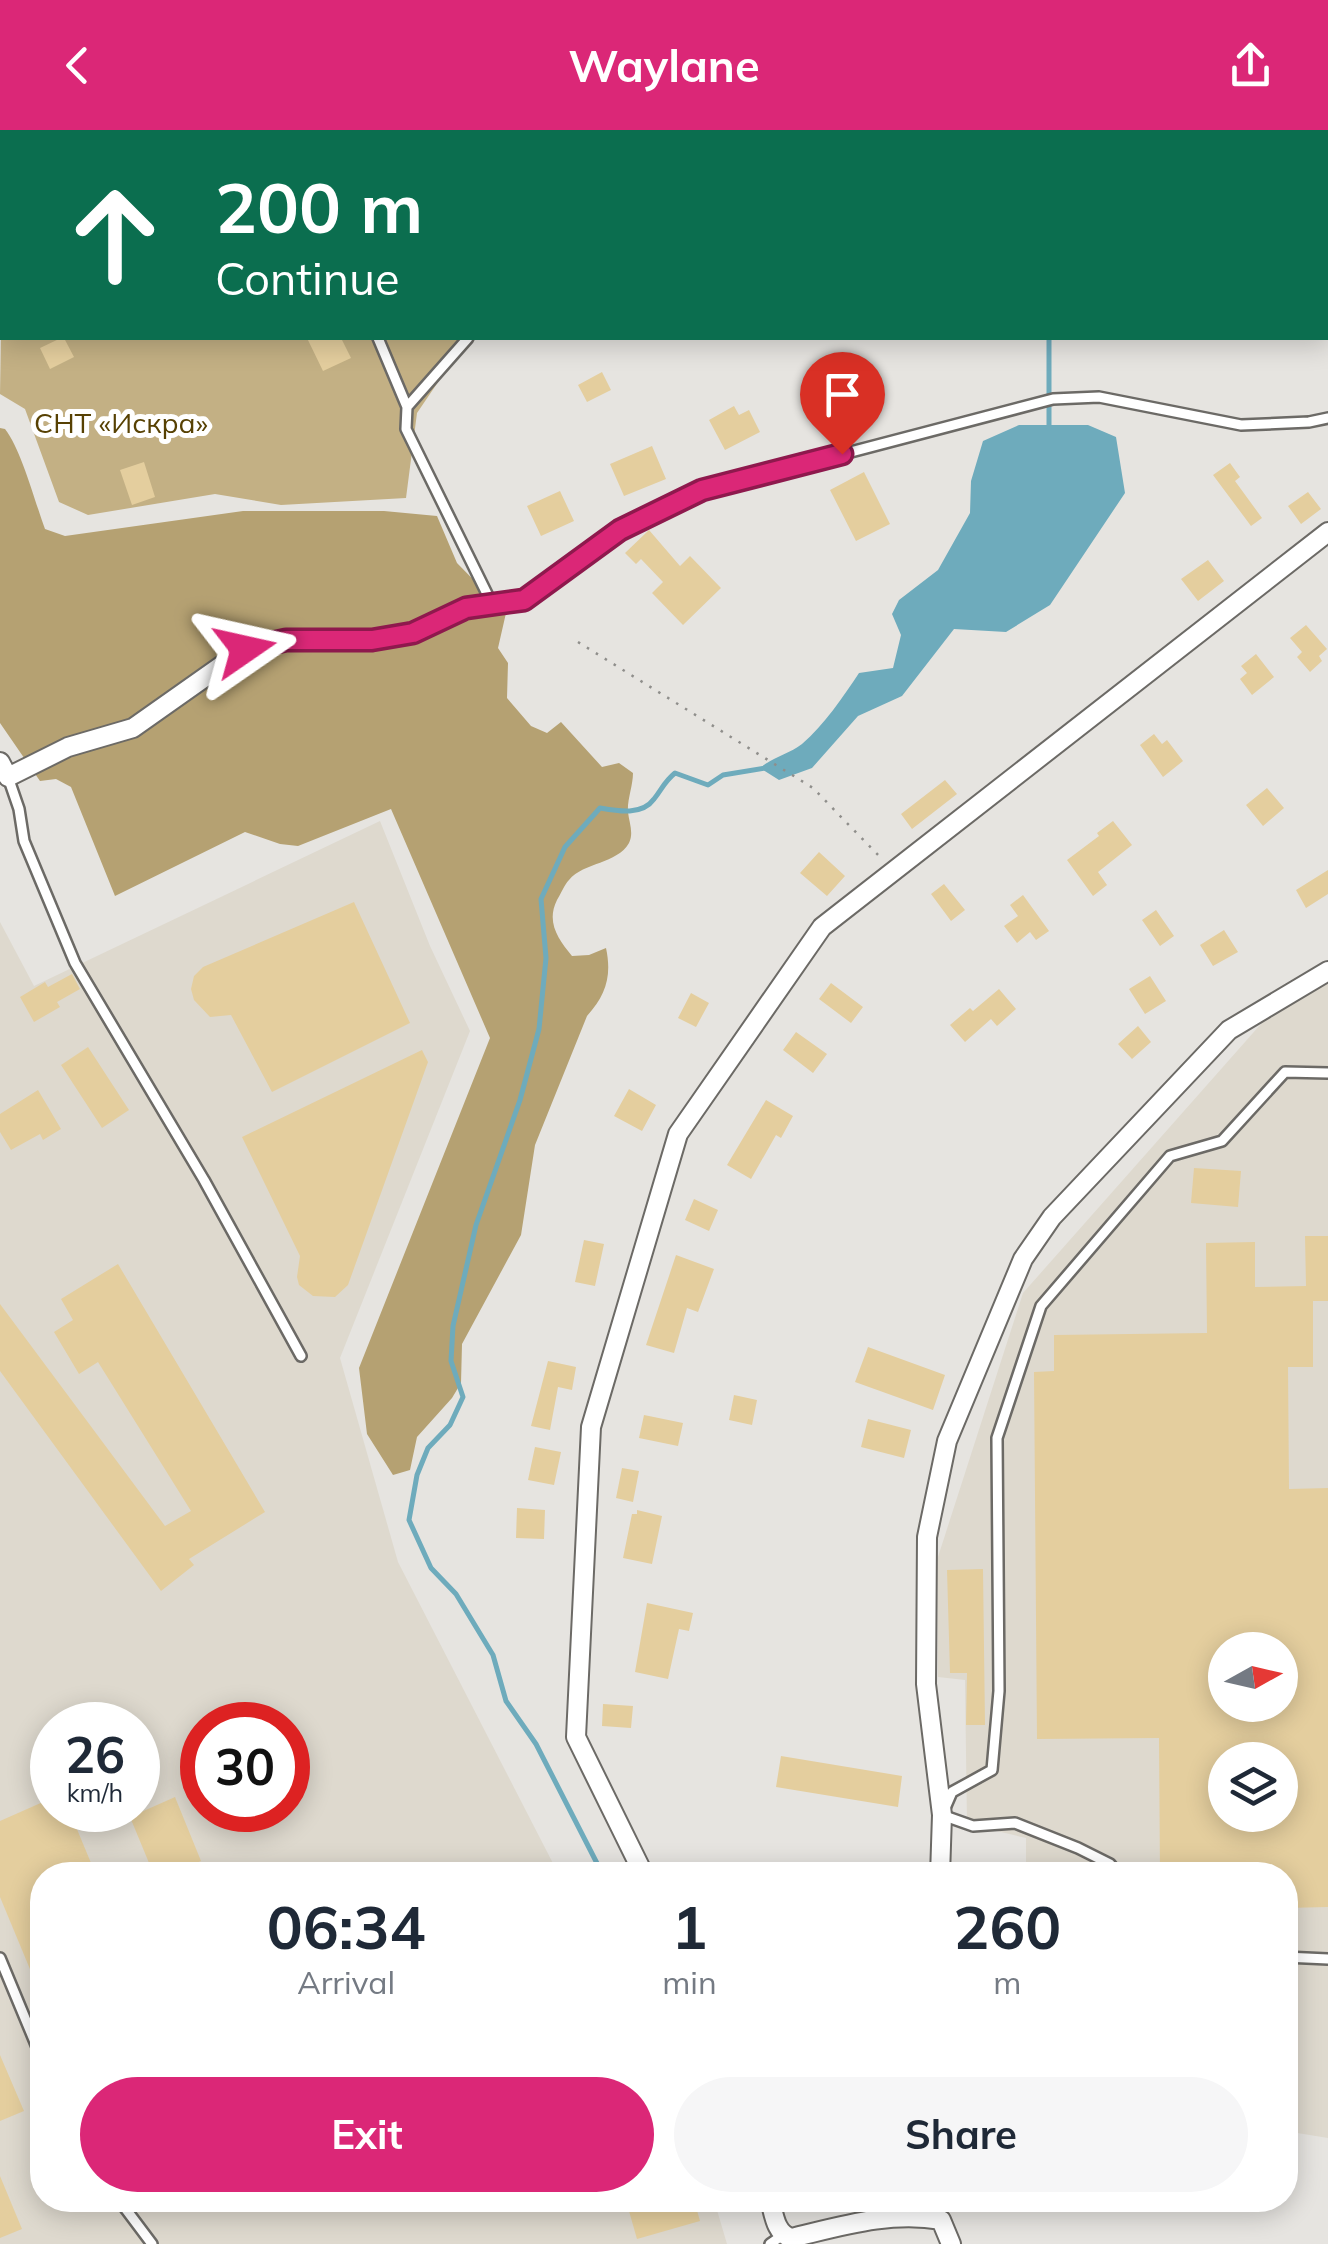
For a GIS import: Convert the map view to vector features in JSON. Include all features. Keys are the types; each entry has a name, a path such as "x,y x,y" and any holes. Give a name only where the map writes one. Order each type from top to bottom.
{"street":[{"path":"4,770 134,728 245,649 286,640 372,640 413,633 466,608 524,600 620,530 702,490"},
{"path":"638,1862 576,1737 591,1427 678,1134 822,927 1328,532"},
{"path":"940,1862 942,1815 926,1684 926,1537 946,1440 1023,1259 1052,1218 1229,1030 1328,971"},
{"path":"772,2212 777,2240 889,2216 942,2220"},
{"path":"940,2212 951,2244"}],"lane":[{"path":"379,340 406,407 406,429 492,604"},
{"path":"406,407 466,340"},
{"path":"702,490 1054,399 1098,396 1241,425 1328,418"},
{"path":"4,770 19,808 24,842 74,963 204,1180 301,1356"},
{"path":"1106,1862 1015,1823 973,1826 942,1815 952,1792 992,1770 1000,1691 998,1438 1040,1306 1170,1156 1222,1141 1286,1072 1328,1073"},
{"path":"0,1958 30,2031"},
{"path":"1298,1958 1328,1959"},
{"path":"128,2212 152,2244"}],"path":[{"path":"578,642 813,788 894,871"}],"shaded area":[{"path":"0,428 5,429 17,449 45,529 65,536 243,511 384,511 437,516 457,563 506,613 498,648 508,663 507,698 531,726 547,733 561,722 602,767 619,763 633,773 628,807 629,843 617,855 575,874 554,908 553,923 558,937 572,956 606,948 606,985 587,1016 535,1145 521,1235 462,1344 461,1383 417,1437 410,1470 393,1475 367,1434 359,1368 490,1038 391,809 298,846 245,832 115,896 71,787 56,779 40,781 0,723"},
{"path":"380,821 430,946 470,1031 340,1358 398,1562 552,1862 30,1862 30,2212 718,2212 727,2244 0,2244 0,922 34,986"},
{"path":"1328,975 1328,2138 1298,2133 1298,1862 1026,1862 1026,1838 967,1824 965,1680 938,1677 937,1560 1023,1293 1268,1016"}],"green space":[{"name":"СНТ «Искра»","path":"1,340 467,340 417,413 406,498 281,505 215,494 88,515 59,502 25,409 0,394"}],"water":[{"path":"1019,425 1088,425 1116,437 1125,493 1050,605 1006,632 954,629 902,696 858,716 812,768 779,780 760,768 810,736 859,673 893,668 901,635 892,614 899,600 938,570 970,513 971,481 983,441"}],"building":[{"path":"65,340 74,357 50,369 40,348"},
{"path":"308,340 342,340 351,358 323,371"},
{"path":"602,372 611,390 587,402 578,385"},
{"path":"734,406 739,415 749,410 760,432 725,450 709,420"},
{"path":"652,446 666,479 624,496 610,464"},
{"path":"144,462 155,497 132,505 120,470"},
{"path":"1230,463 1240,477 1235,481 1262,518 1251,526 1213,475"},
{"path":"864,472 890,524 856,541 830,490"},
{"path":"560,491 574,521 541,536 527,506"},
{"path":"1308,492 1321,509 1301,524 1288,506"},
{"path":"649,530 680,566 690,556 721,588 683,625 652,593 663,582 641,559 636,564 625,553"},
{"path":"1208,560 1224,581 1198,601 1181,579"},
{"path":"1306,625 1327,649 1319,656 1322,661 1310,672 1297,657 1302,652 1290,638"},
{"path":"1256,654 1274,677 1252,695 1240,679 1247,673 1241,666"},
{"path":"1154,734 1162,744 1167,740 1183,761 1163,777 1140,745"},
{"path":"945,780 957,794 912,829 901,814"},
{"path":"1267,788 1284,808 1263,826 1246,805"},
{"path":"1113,821 1132,845 1098,872 1107,885 1093,896 1067,860"},
{"path":"819,852 845,876 827,896 800,873"},
{"path":"1328,870 1328,894 1306,908 1296,890"},
{"path":"944,884 965,910 951,921 931,894"},
{"path":"1023,895 1049,931 1036,940 1030,932 1017,943 1004,926 1018,916 1010,905"},
{"path":"354,902 410,1023 272,1092 231,1015 210,1017 194,1000 194,976 203,967"},
{"path":"1156,910 1174,936 1160,946 1142,920"},
{"path":"1224,930 1238,952 1213,966 1200,945"},
{"path":"72,974 80,989 34,1022 20,997 45,982 48,987"},
{"path":"1150,976 1166,1001 1145,1014 1129,989"},
{"path":"831,983 863,1007 851,1023 819,999"},
{"path":"999,989 1016,1009 997,1026 991,1019 965,1042 950,1025"},
{"path":"691,993 709,1003 696,1027 678,1018"},
{"path":"1138,1026 1151,1042 1132,1059 1118,1044"},
{"path":"796,1032 827,1054 813,1073 783,1050"},
{"path":"88,1047 129,1110 102,1128 61,1065"},
{"path":"422,1050 428,1062 348,1285 335,1297 313,1296 299,1285 300,1256 242,1137"},
{"path":"629,1089 656,1105 642,1131 614,1116"},
{"path":"38,1090 61,1129 43,1140 40,1134 11,1150 0,1132 0,1114"},
{"path":"766,1100 793,1116 781,1138 776,1135 751,1179 727,1165"},
{"path":"1194,1168 1241,1171 1238,1207 1191,1203"},
{"path":"694,1199 718,1210 709,1231 685,1220"},
{"path":"1305,1236 1328,1236 1328,1301 1313,1301 1313,1367 1288,1367 1289,1489 1328,1488 1328,1907 1298,1908 1298,1862 1160,1862 1159,1738 1037,1739 1034,1372 1054,1371 1054,1335 1207,1333 1206,1243 1255,1242 1255,1287 1306,1286"},
{"path":"584,1240 604,1244 595,1286 575,1282"},
{"path":"676,1255 714,1269 698,1312 687,1308 674,1353 646,1345"},
{"path":"118,1264 265,1512 189,1559 194,1565 161,1591 0,1371 0,1304 165,1526 191,1511 98,1362 79,1374 54,1332 73,1320 61,1299"},
{"path":"868,1347 945,1375 933,1410 855,1382"},
{"path":"548,1361 576,1367 572,1390 558,1387 550,1430 531,1426"},
{"path":"734,1395 757,1400 752,1425 729,1420"},
{"path":"644,1415 683,1423 678,1446 639,1438"},
{"path":"868,1419 911,1430 904,1458 861,1447"},
{"path":"535,1447 561,1452 554,1485 528,1480"},
{"path":"622,1468 639,1471 633,1502 616,1498"},
{"path":"517,1508 545,1510 544,1539 516,1538"},
{"path":"637,1510 662,1516 652,1564 623,1558 632,1514 637,1514"},
{"path":"983,1569 985,1725 966,1725 967,1673 950,1673 947,1570"},
{"path":"647,1603 693,1613 689,1631 679,1629 668,1679 635,1672"},
{"path":"603,1704 633,1706 631,1728 602,1726"},
{"path":"781,1756 902,1776 898,1807 776,1787"},
{"path":"175,1797 180,1809 180,1832 189,1832 201,1861 149,1862 136,1832 160,1832 160,1804"},
{"path":"30,1808 30,1832 78,1832 91,1862 30,1862 30,1969 0,1897 0,1821"},
{"path":"0,2055 24,2111 0,2121"},
{"path":"0,2176 22,2229 0,2238"},
{"path":"629,2212 697,2212 700,2221 637,2239"}],"waterway":[{"path":"1049,340 1049,428"},
{"path":"596,1862 536,1744 506,1701 493,1655 456,1594 431,1568 409,1520 417,1475 428,1448 450,1425 463,1397 451,1361 453,1326 476,1225 520,1100 539,1029 546,958 541,899 565,847 600,808 643,808 675,773 708,785 723,775 765,768"}],"route":[{"path":"245,649 286,640 372,640 413,633 466,608 524,600 620,530 702,490 842,454"}]}
